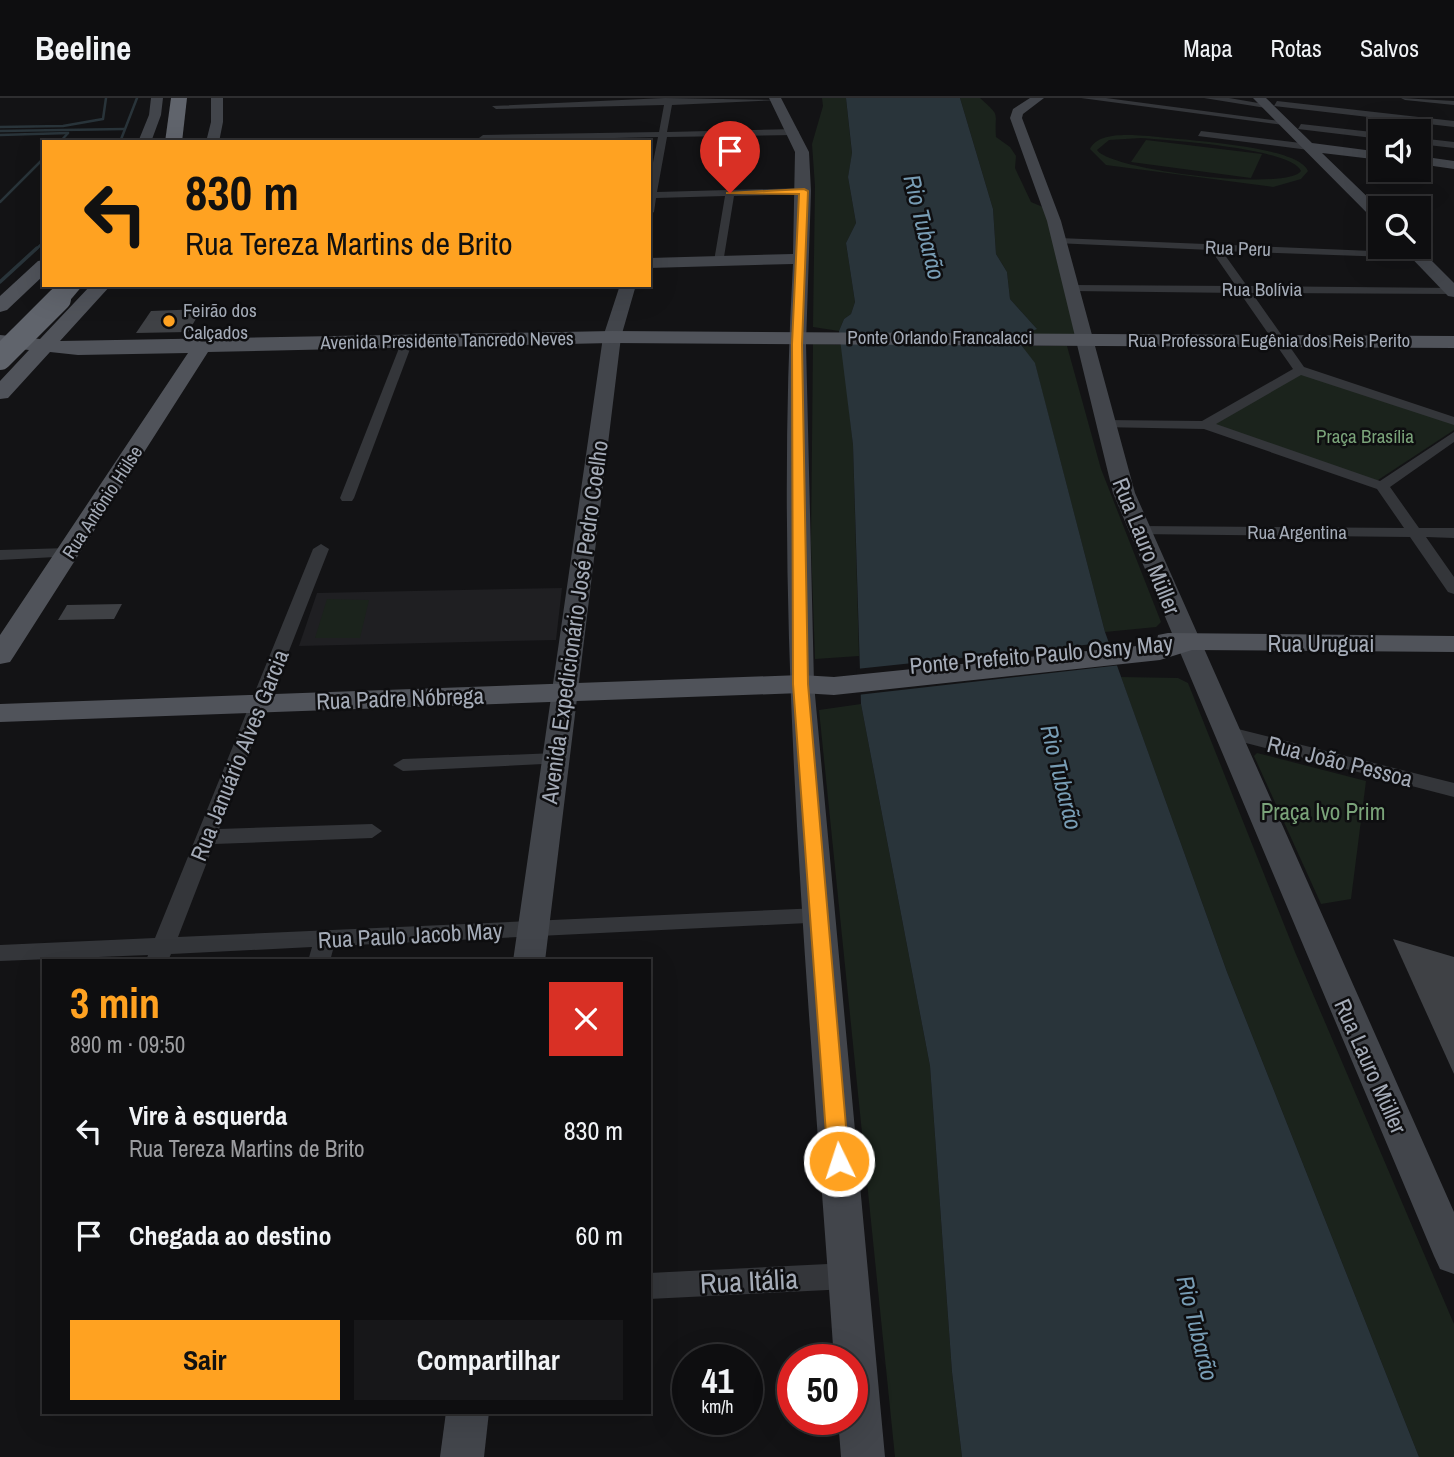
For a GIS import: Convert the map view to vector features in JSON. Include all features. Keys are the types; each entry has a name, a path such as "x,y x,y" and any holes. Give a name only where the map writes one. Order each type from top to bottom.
{"highway":[{"path":"173,140 179,98"},
{"path":"186,140 190,124 191,98"},
{"path":"0,341 58,292"},
{"path":"0,358 58,292"}],"main road":[{"path":"145,140 155,115 157,98"},
{"path":"212,140 217,122 217,98"},
{"name":"Rua Lauro Müller","path":"1038,98 1017,112 1016,118 1045,192 1071,288 1073,338 1104,425 1117,475 1140,531 1167,645 1226,732 1454,1256"},
{"path":"776,99 795,132 802,152 804,191 801,259 822,681 820,916 863,1457"},
{"path":"1268,101 1309,147 1368,200"},
{"path":"1268,101 1324,149 1368,198"},
{"path":"1309,147 1368,154"},
{"path":"1431,161 1454,164"},
{"path":"651,263 801,259"},
{"path":"1426,259 1454,286"},
{"path":"0,306 42,267"},
{"path":"0,393 100,287"},
{"name":"Avenida Expedicionário José Pedro Coelho","path":"529,959 612,337 627,287"},
{"path":"61,329 76,342 97,349"},
{"name":"Avenida Presidente Tancredo Neves","path":"0,341 97,349 612,337 805,336"},
{"name":"Ponte Orlando Francalacci","path":"805,336 1073,338"},
{"name":"Rua Professora Eugênia dos Reis Perito","path":"1073,338 1454,342"},
{"name":"Rua Antônio Hülse","path":"0,656 202,346"},
{"name":"Avenida Presidente Tancredo Neves","path":"0,369 97,349"},
{"name":"Rua Uruguai","path":"1167,645 1454,644"},
{"name":"Ponte Prefeito Paulo Osny May","path":"822,681 1167,645"},
{"name":"Rua Padre Nóbrega","path":"0,713 822,681"},
{"path":"463,1457 468,1414"}],"street":[{"path":"1085,98 1284,122"},
{"path":"1208,98 1268,101 1454,124"},
{"path":"1405,98 1454,103"},
{"path":"496,106 776,99"},
{"path":"668,100 652,195 804,191"},
{"path":"1301,127 1368,135"},
{"path":"483,138 795,132"},
{"path":"1201,134 1309,147"},
{"path":"1431,142 1454,145"},
{"path":"719,261 730,193"},
{"name":"Rua Peru","path":"1059,241 1214,247 1368,248"},
{"path":"1214,247 1300,370 1454,421"},
{"name":"Rua Bolívia","path":"1071,288 1454,286"},
{"path":"346,498 407,341"},
{"path":"1205,425 1300,370"},
{"path":"1104,425 1205,425 1382,486 1454,589"},
{"path":"1382,486 1454,436"},
{"name":"Rua Argentina","path":"1140,531 1454,533"},
{"name":"Rua Januário Alves Garcia","path":"160,953 321,549"},
{"path":"0,555 68,553"},
{"name":"Rua João Pessoa","path":"1226,732 1454,790"},
{"path":"403,765 556,759"},
{"path":"206,837 372,831"},
{"name":"Rua Paulo Jacob May","path":"0,953 160,953 325,938 820,916"},
{"path":"320,959 325,938"},
{"name":"Rua Itália","path":"651,1286 848,1276"}],"shaded area":[{"path":"562,588 556,640 299,646 317,593"}],"green space":[{"path":"822,98 846,98 852,154 848,177 856,223 846,243 855,302 851,314 844,319 839,331 813,327 815,186 812,144 823,106"},
{"path":"960,98 980,98 994,112 996,137 1010,147 1016,156 1015,168 1031,202 1045,208 1076,334 1025,334 1036,328 1010,299 1007,272 996,254 993,209"},
{"path":"1142,136 1261,150 1299,162 1308,171 1301,179 1273,187 1106,165 1090,149 1100,139 1108,137","holes":["1141,138 1253,151 1276,156 1292,163 1301,171 1288,177 1264,179 1198,176 1132,165 1109,158 1097,150 1109,140"]},
{"path":"1146,140 1262,154 1251,178 1131,162"},
{"path":"813,344 842,345 853,445 859,656 815,659 811,544"},
{"path":"1022,346 1067,346 1101,469 1161,622 1156,627 1105,632 1035,364"},
{"name":"Praça Brasília","path":"1302,373 1454,424 1454,430 1375,482 1213,425"},
{"path":"327,599 369,600 360,638 315,638"},
{"path":"1121,677 1178,678 1188,683 1295,952 1454,1324 1454,1457 1419,1457 1227,972"},
{"path":"861,704 930,1066 952,1372 962,1457 895,1457 819,710"},
{"name":"Praça Ivo Prim","path":"1257,753 1366,781 1351,899 1321,904 1254,756"}],"water":[{"name":"Rio Tubarão","path":"846,98 960,98 993,209 996,254 1007,272 1010,299 1037,329 1025,334 1022,346 1035,363 1105,632 1227,972 1419,1457 962,1457 952,1372 930,1066 861,704 853,445 839,331 844,319 851,314 855,302 846,243 856,223 848,177 852,153"}],"pier":[{"path":"1112,642 1121,665 857,695 856,669"}],"building":[{"name":"Feirão dos Calçados","path":"202,309 188,332 136,333 151,311"},
{"path":"122,604 114,619 58,620 67,605"},
{"path":"1393,939 1454,957 1454,1074"}],"waterway":[{"path":"0,127 63,126 103,119 106,98"},
{"path":"121,140 137,98"},
{"path":"0,131 124,129"},
{"path":"0,135 68,133 62,140"},
{"path":"0,202 42,160"},
{"path":"35,250 42,244"},
{"path":"0,282 37,248"}],"place":[{"name":"Feirão dos Calçados","path":"169,321"}],"route":[{"path":"730,193 804,191 797,344 800,684 839,1161"}]}
